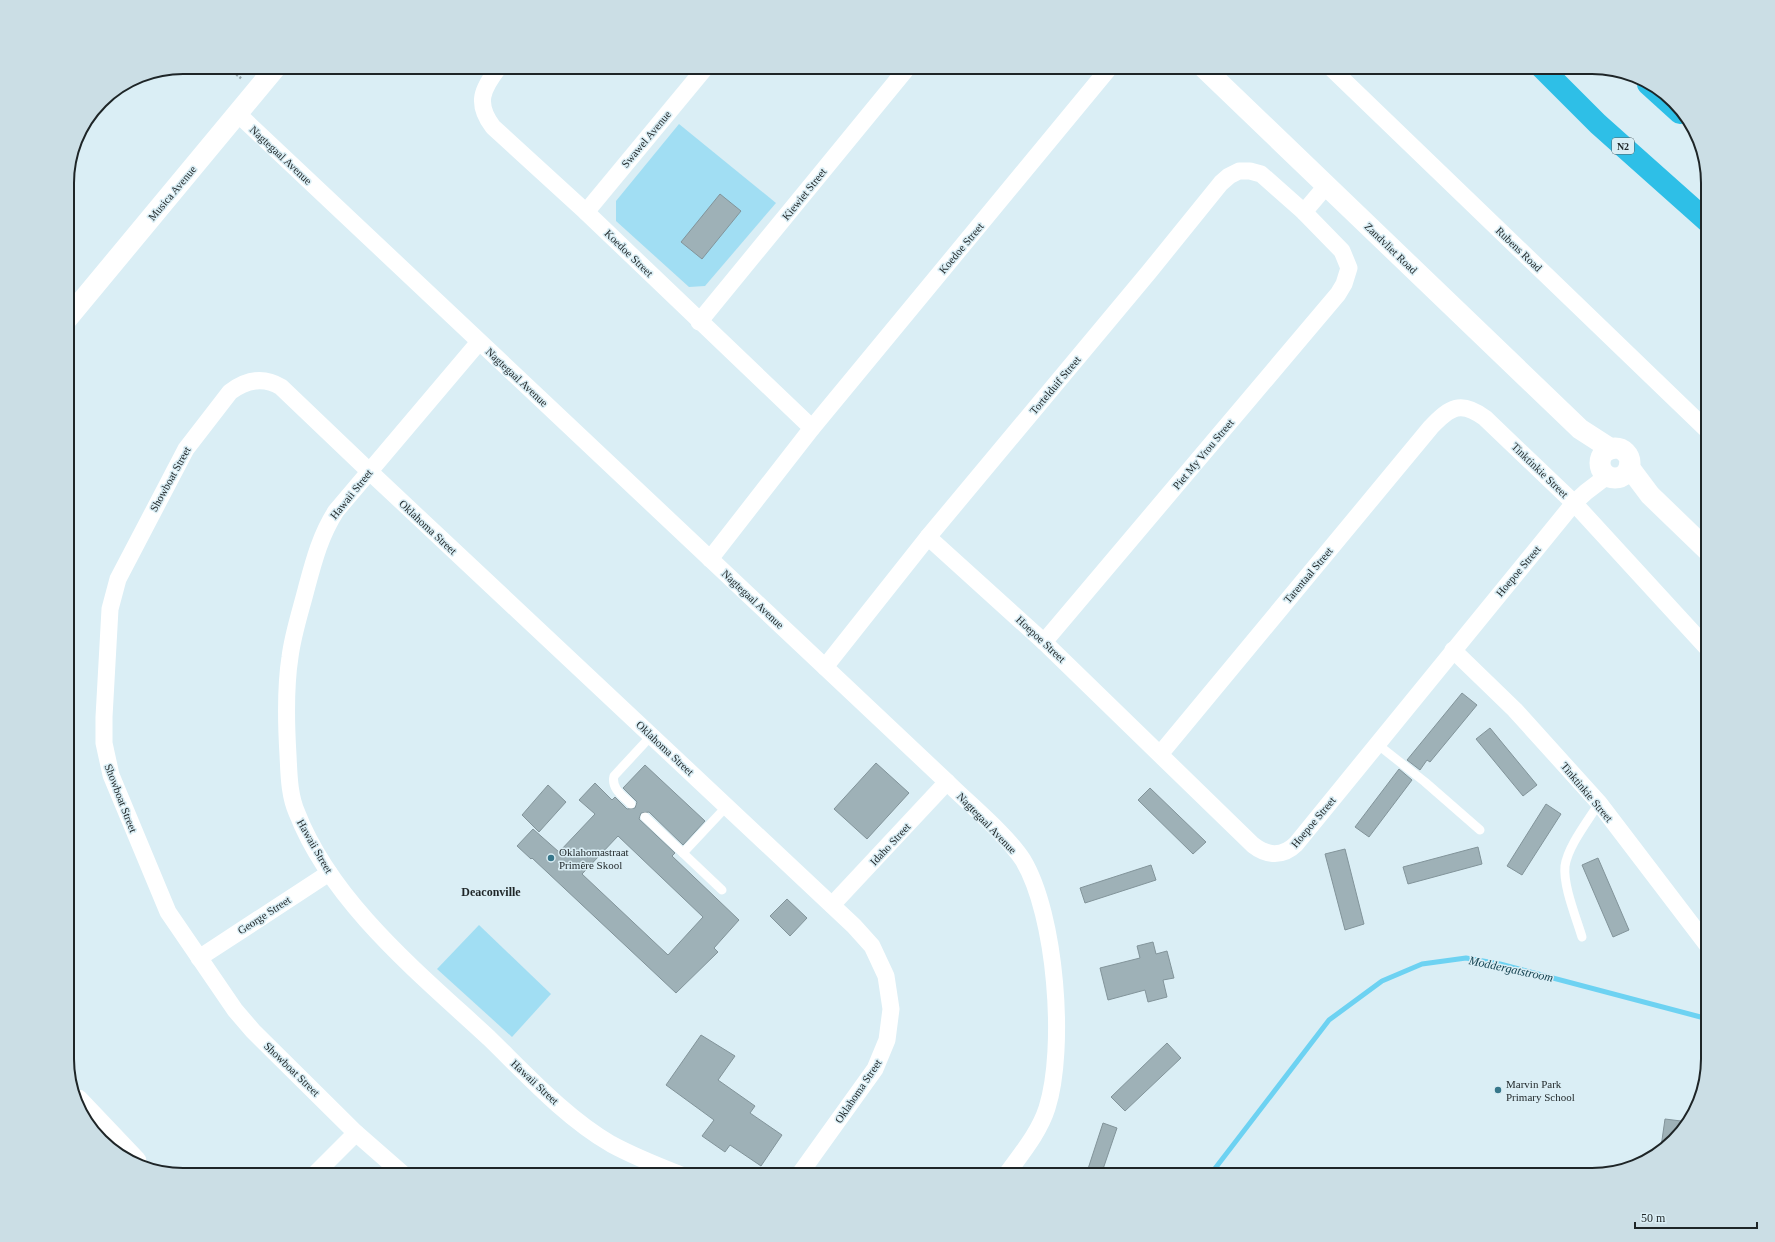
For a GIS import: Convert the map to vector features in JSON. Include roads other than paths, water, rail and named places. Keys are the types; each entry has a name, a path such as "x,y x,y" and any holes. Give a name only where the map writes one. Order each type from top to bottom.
{"highway":[{"name":"N2","path":"1548,74 1598,124 1701,216"}],"street":[{"name":"Musica Avenue","path":"74,311 270,74"},
{"name":"Koedoe Street","path":"494,74 484,89 483,108 486,117 493,127 586,212 699,322 812,428"},
{"name":"Swawel Avenue","path":"586,212 700,74"},
{"name":"Kiewiet Street","path":"699,322 902,74"},
{"name":"Koedoe Street","path":"710,559 812,428 1104,74"},
{"name":"Zandvliet Road","path":"1210,74 1580,429 1611,466 1650,495 1701,544"},
{"name":"Rubens Road","path":"1337,74 1701,424"},
{"name":"Nagtegaal Avenue","path":"238,114 947,782 1009,843 1023,860 1035,886 1048,937 1057,1016 1053,1083 1047,1109 1040,1124 1011,1168"},
{"name":"Tortelduif Street","path":"825,667 928,538 1150,272 1221,183 1239,171 1250,171 1261,174 1304,212 1342,251 1346,261"},
{"path":"1304,212 1326,186"},
{"name":"Piet My Vrou Street","path":"1044,642 1338,294 1344,284 1349,268 1346,261"},
{"name":"Hawaii Street","path":"479,342 336,511 324,532 311,569 297,625 288,671 287,740 292,795 303,828 329,872 360,912 387,941 544,1091 576,1118 611,1143 666,1168"},
{"name":"Oklahoma Street","path":"263,380 282,387 369,471 832,905 872,946 880,961 890,993 890,1024 884,1047 875,1069 804,1168"},
{"name":"Showboat Street","path":"263,380 250,381 240,385 230,392 186,449 118,579 110,609 104,743 110,774 168,912 199,958 235,1010 253,1031 356,1132 396,1168"},
{"name":"Tinktinkie Street","path":"1462,407 1476,412 1485,418 1580,498 1701,641"},
{"name":"Tarentaal Street","path":"1161,753 1431,426 1448,411 1462,407"},
{"name":"Hoepoe Street","path":"928,538 1044,642 1161,753 1253,845 1267,853 1275,854 1290,850 1296,844 1453,650 1580,498 1611,466"},
{"name":"Tinktinkie Street","path":"1453,650 1510,705 1599,804 1701,937"},
{"name":"Idaho Street","path":"832,905 947,782"},
{"name":"George Street","path":"199,958 329,872"},
{"path":"89,1113 130,1154"},
{"path":"321,1168 356,1132"}],"lane":[{"path":"631,804 615,789 613,785 614,776 651,736"},
{"path":"1377,744 1425,782 1480,830"},
{"path":"1582,937 1565,879 1565,866 1572,848 1599,804"},
{"path":"683,853 727,806"},
{"path":"645,817 722,890"}],"waterway":[{"name":"Moddergatstroom","path":"1215,1168 1329,1020 1382,981 1422,964 1466,958 1500,964 1701,1017"}],"place":[{"name":"Oklahomastraat Primêre Skool","path":"551,858"},
{"name":"Marvin Park Primary School","path":"1498,1090"}],"district":[{"name":"Deaconville","path":"491,892"}]}
